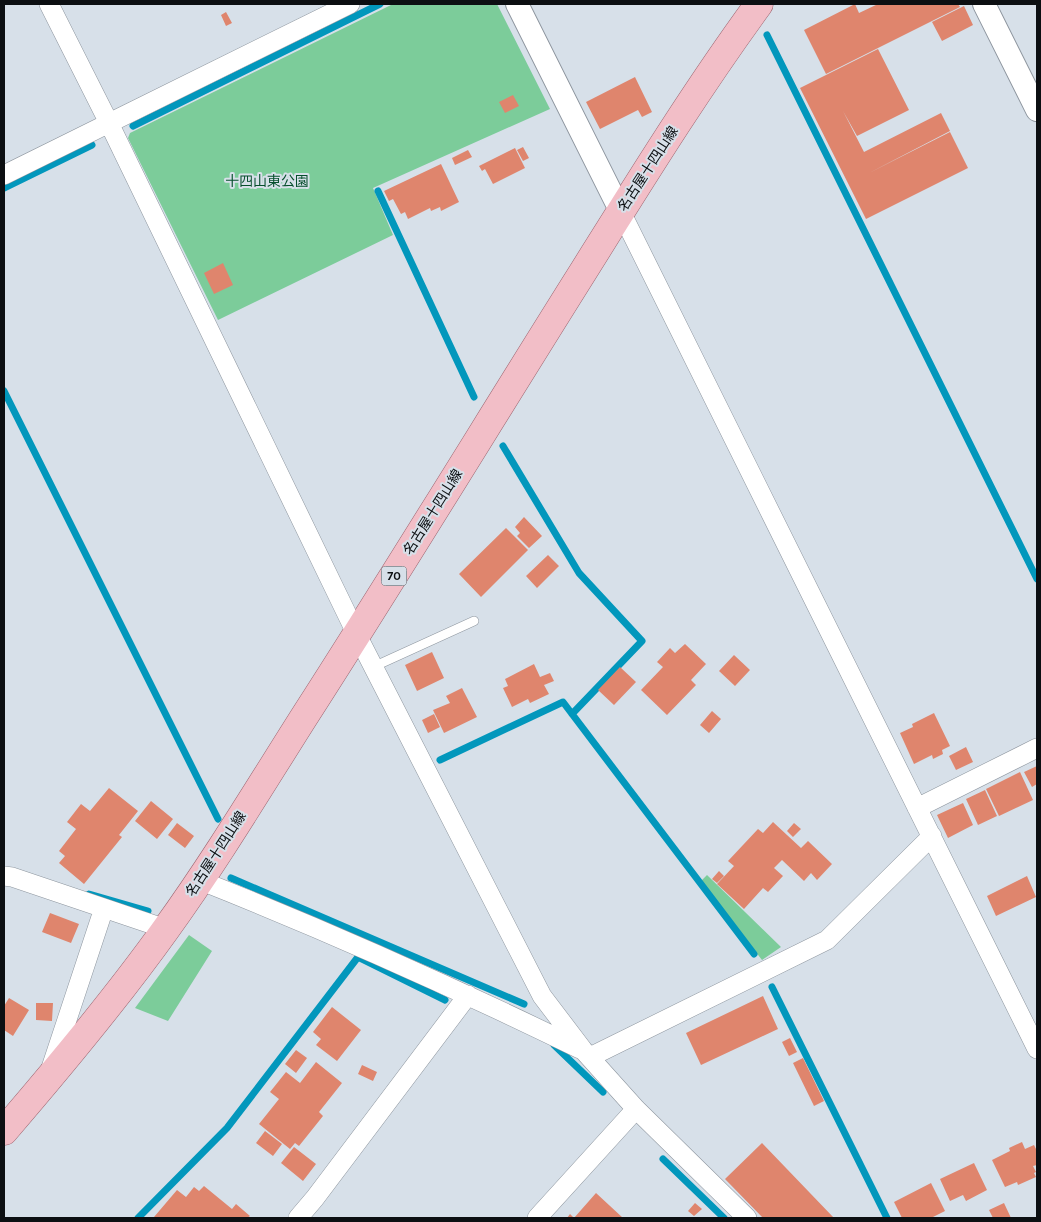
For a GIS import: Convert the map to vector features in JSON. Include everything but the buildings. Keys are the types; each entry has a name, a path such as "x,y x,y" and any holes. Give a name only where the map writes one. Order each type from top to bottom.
{"main road":[{"name":"名古屋十四山線","path":"4,1131 99,1017 166,928 199,880 357,635 621,212 723,54 759,4"}],"street":[{"path":"49,4 109,123 357,635 542,996 587,1054 636,1109 747,1218"},
{"path":"4,174 350,4"},
{"path":"517,4 1037,1049"},
{"path":"984,4 1037,110"},
{"path":"917,808 1037,748"},
{"path":"587,1054 827,940 932,836"},
{"path":"4,860 8,877 166,928"},
{"path":"199,880 299,920 468,995 587,1054"},
{"path":"46,1082 104,908"},
{"path":"298,1218 468,995"},
{"path":"537,1218 636,1109"}],"lane":[{"path":"373,667 474,620"}],"green space":[{"name":"十四山東公園","path":"393,4 497,4 550,109 373,188 393,235 218,320 128,138 130,133"},
{"path":"707,875 781,947 762,960 701,881"},
{"path":"189,935 212,951 168,1021 135,1008"}],"waterway":[{"path":"133,126 380,4"},
{"path":"767,35 1037,579"},
{"path":"4,188 92,145"},
{"path":"378,191 474,397"},
{"path":"4,391 218,819"},
{"path":"503,446 579,573 642,641 572,714"},
{"path":"440,760 563,702 754,954"},
{"path":"231,878 524,1004"},
{"path":"89,894 148,911"},
{"path":"138,1218 227,1128 358,957 445,1000"},
{"path":"772,987 887,1218"},
{"path":"554,1045 603,1092"},
{"path":"663,1159 724,1218"}]}
